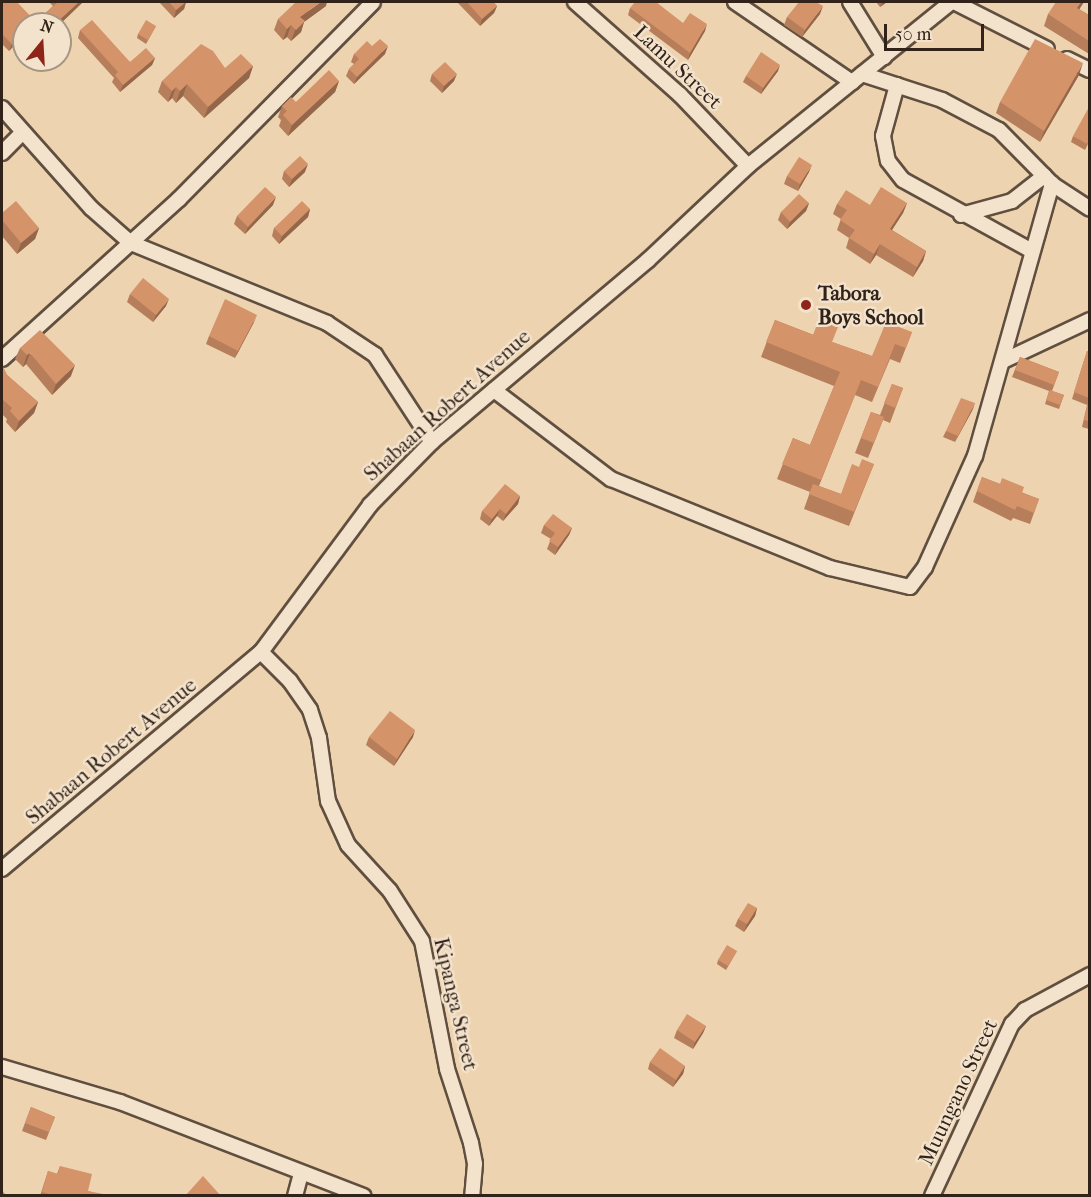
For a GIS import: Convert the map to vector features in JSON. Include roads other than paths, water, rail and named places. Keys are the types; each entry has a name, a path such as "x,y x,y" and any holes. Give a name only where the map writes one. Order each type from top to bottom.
{"street":[{"path":"2,359 131,243 233,146 373,2"},
{"path":"735,2 857,78 897,85 942,100 999,130 1048,180 1089,209"},
{"path":"850,2 884,57"},
{"path":"953,2 1089,70"},
{"name":"Shabaan Robert Avenue","path":"2,869 261,652 370,505 432,442 648,260 748,166 953,2"},
{"name":"Lamu Street","path":"581,3 680,95 748,166"},
{"path":"897,85 883,136 888,161 903,180 961,215 1032,251"},
{"path":"2,108 21,134 91,208 131,243 292,308 351,336 375,355 389,371 432,442"},
{"path":"2,153 21,134"},
{"path":"961,215 1012,201 1048,180"},
{"path":"494,390 611,479 830,568 910,587 925,567 975,456 1003,361 1048,180"},
{"path":"1003,361 1089,320"},
{"name":"Kipanga Street","path":"261,652 290,681 310,710 319,738 328,801 348,844 390,891 422,941 447,1068 471,1143 475,1164 472,1196"},
{"name":"Muungano Street","path":"932,1196 1012,1024 1025,1010 1089,975"},
{"path":"2,1067 120,1102 301,1174 363,1196"},
{"path":"296,1196 301,1174"}],"place":[{"name":"Tabora Boys School","path":"806,305"}]}
